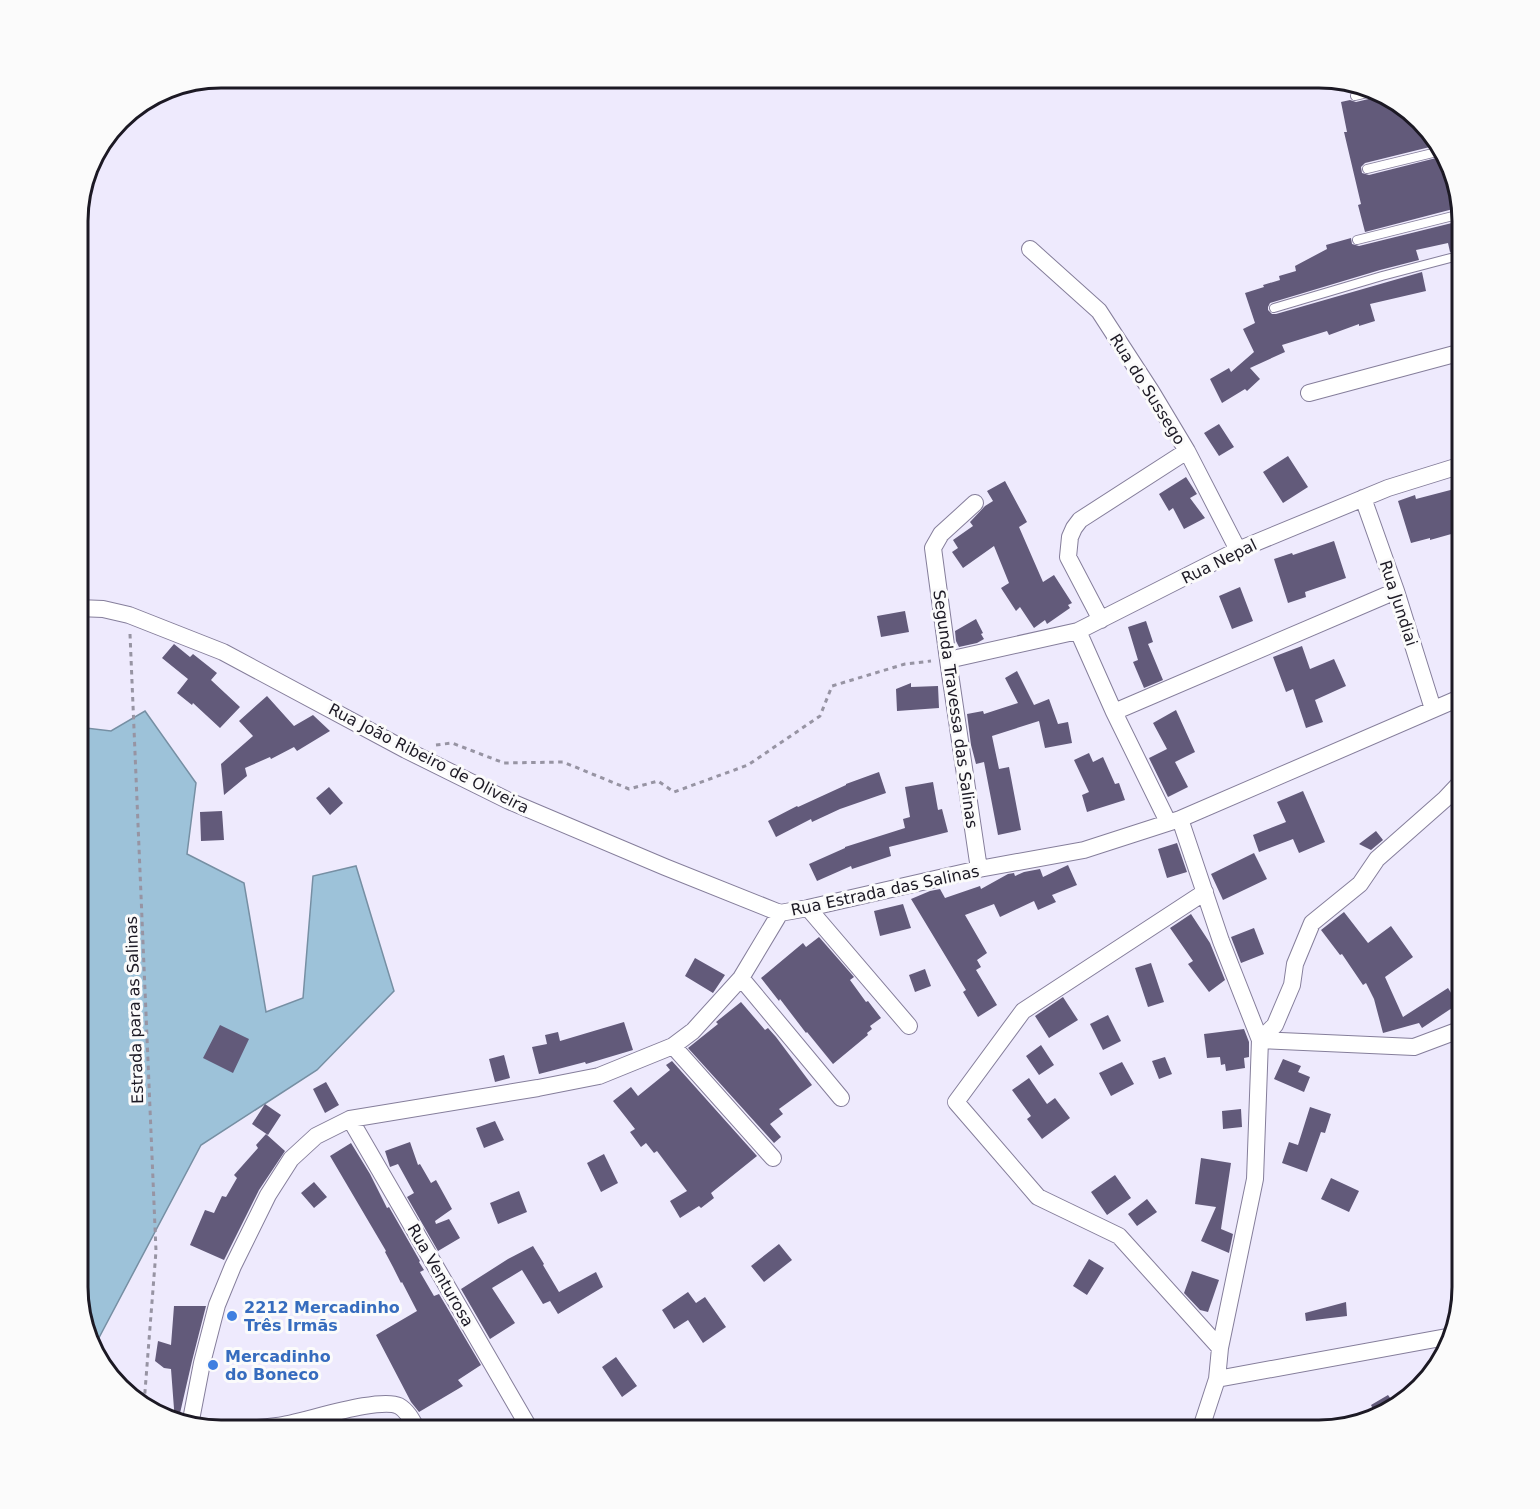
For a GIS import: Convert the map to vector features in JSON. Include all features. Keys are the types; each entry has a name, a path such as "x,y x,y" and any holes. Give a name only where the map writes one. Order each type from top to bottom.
{"street":[{"name":"Rua do Sussego","path":"1030,249 1099,311 1187,451 1238,550"},
{"path":"1309,393 1452,355"},
{"path":"1101,620 1068,557 1070,537 1074,528 1080,520 1187,451"},
{"name":"Rua Nepal","path":"1078,631 1238,550 1388,488 1452,468"},
{"name":"Rua Jundiai","path":"1363,498 1396,591 1433,709"},
{"name":"Segunda Travessa das Salinas","path":"975,502 941,534 933,548 979,869"},
{"path":"1114,712 1396,591"},
{"name":"Rua João Ribeiro de Oliveira","path":"89,608 104,609 129,615 224,652 406,750 509,801 780,913"},
{"path":"948,660 1078,631 1114,712 1174,821 1205,892 1221,941 1260,1040 1255,1179 1220,1348 1217,1378 1204,1420"},
{"name":"Rua Estrada das Salinas","path":"192,1417 217,1305 233,1266 268,1195 291,1159 316,1136 350,1119 599,1076 673,1046 693,1031 741,978 780,913 979,869 1084,850 1174,821 1452,701"},
{"path":"1260,1040 1275,1025 1292,985 1295,964 1312,923 1360,884 1377,859 1452,792"},
{"path":"1205,892 1023,1011 956,1102 1038,1197 1119,1236 1220,1348"},
{"path":"808,908 909,1026"},
{"path":"741,978 841,1098"},
{"path":"1260,1040 1414,1047 1452,1033"},
{"path":"673,1046 773,1158"},
{"name":"Rua Venturosa","path":"350,1119 525,1420"},
{"path":"1217,1378 1441,1338"},
{"path":"303,1420 384,1403 399,1406 412,1420"}],"lane":[{"path":"1367,169 1433,153"},
{"path":"1357,240 1451,216"},
{"path":"1274,308 1452,258"}],"path":[{"name":"Estrada para as Salinas","path":"129,615 156,1251 145,1396"},
{"path":"406,750 452,743 504,763 563,762 629,789 658,781 674,792 748,765 820,716 832,687 905,664 948,660"}],"water":[{"path":"145,711 196,783 187,854 244,883 266,1012 303,998 313,876 356,866 394,991 317,1070 201,1145 99,1338 91,1313 88,1287 89,728 111,731"}],"building":[{"path":"1369,99 1392,111 1406,122 1428,147 1365,163 1361,167 1362,173 1369,175 1435,158 1447,187 1451,210 1365,232 1358,205 1361,204 1344,132 1347,132 1341,102 1350,100 1356,102"},
{"path":"1452,223 1452,252 1450,252 1448,243 1416,250 1419,260 1270,303 1268,310 1276,314 1422,272 1426,291 1370,304 1375,321 1329,335 1327,331 1282,345 1285,352 1250,368 1260,379 1247,391 1245,389 1222,403 1210,379 1229,368 1231,372 1254,352 1243,329 1255,323 1245,293 1280,280 1279,276 1296,271 1295,266 1327,249 1326,245 1351,238 1352,244 1359,246"},
{"path":"1219,424 1234,447 1219,456 1204,433"},
{"path":"1288,456 1308,487 1283,503 1263,472"},
{"path":"1186,477 1197,494 1190,498 1205,518 1184,529 1173,508 1169,511 1159,494"},
{"path":"1005,481 1027,522 1019,527 1043,582 1054,575 1072,603 1068,605 1070,608 1047,624 1045,620 1034,628 1020,607 1016,611 1001,588 1009,583 994,546 963,568 952,552 958,548 953,540 973,526 970,522 993,501 987,491"},
{"path":"1452,490 1452,534 1411,543 1398,501 1415,495 1416,499"},
{"path":"1334,541 1346,578 1305,592 1306,597 1288,603 1274,559"},
{"path":"1240,587 1253,621 1232,629 1219,596"},
{"path":"905,611 909,632 881,637 877,616"},
{"path":"976,619 984,639 959,647 955,631"},
{"path":"1146,621 1153,642 1148,644 1163,680 1144,688 1133,662 1138,660 1128,627"},
{"path":"174,644 190,657 193,654 217,673 211,680 240,707 220,728 193,703 192,705 177,693 188,679 162,658"},
{"path":"1302,646 1310,669 1334,659 1346,686 1315,700 1323,722 1306,728 1293,689 1286,692 1273,657"},
{"path":"1017,671 1034,705 1049,699 1058,724 1068,722 1072,743 1045,748 1039,721 992,736 999,769 1009,767 1021,830 998,835 984,762 976,764 967,714 983,711 984,714 1018,703 1005,678"},
{"path":"911,683 911,687 938,686 939,708 897,711 896,689"},
{"path":"267,696 294,726 313,715 330,731 297,751 294,747 271,759 270,757 245,768 247,776 224,795 221,764 253,736 239,721"},
{"path":"1176,710 1195,752 1175,762 1188,787 1168,797 1149,758 1167,749 1153,723"},
{"path":"1089,753 1093,762 1103,757 1115,784 1119,783 1125,800 1087,812 1082,795 1089,792 1074,760"},
{"path":"879,772 886,793 840,809 812,822 811,819 776,837 768,821 846,784"},
{"path":"933,782 938,810 942,809 948,832 889,847 891,856 852,869 851,866 817,881 809,864 845,847 905,828 903,819 910,817 905,787"},
{"path":"329,787 343,803 330,815 316,798"},
{"path":"1303,791 1325,842 1299,853 1293,839 1259,852 1253,835 1286,822 1277,802"},
{"path":"222,811 224,840 201,841 200,812"},
{"path":"1376,831 1383,840 1371,850 1359,844"},
{"path":"1177,843 1187,872 1167,878 1158,849"},
{"path":"1254,853 1267,879 1223,900 1211,874"},
{"path":"1068,865 1077,885 1052,895 1056,902 1038,910 1034,901 1000,917 994,904 965,915 987,953 977,960 981,967 976,970 997,1005 978,1017 963,992 966,990 911,899 940,889 945,898 980,886 981,889 1014,873 1015,876 1040,869 1043,877"},
{"path":"903,904 911,928 880,936 874,911"},
{"path":"1344,912 1368,943 1391,926 1413,957 1385,977 1403,1017 1448,988 1452,994 1452,1008 1422,1028 1419,1023 1383,1033 1374,999 1366,983 1363,985 1342,954 1340,955 1321,930"},
{"path":"1191,914 1210,943 1225,980 1209,992 1188,964 1193,961 1170,928"},
{"path":"1254,928 1264,954 1241,963 1231,937"},
{"path":"819,937 854,977 850,980 881,1018 870,1026 872,1029 867,1033 868,1035 833,1064 761,978 803,943 806,947"},
{"path":"695,958 725,975 713,993 685,976"},
{"path":"1151,963 1164,1002 1148,1007 1135,968"},
{"path":"925,969 931,986 915,992 909,975"},
{"path":"1063,997 1078,1020 1049,1038 1035,1016"},
{"path":"741,1002 765,1030 768,1028 776,1037 812,1085 779,1109 783,1114 770,1124 781,1137 774,1143 688,1048"},
{"path":"1108,1015 1121,1041 1103,1050 1090,1024"},
{"path":"624,1022 633,1050 586,1064 585,1062 539,1074 532,1047 547,1044 545,1035 558,1032 560,1041"},
{"path":"220,1025 249,1039 233,1073 203,1058"},
{"path":"1244,1029 1249,1042 1249,1057 1244,1058 1245,1068 1226,1071 1225,1064 1221,1065 1220,1057 1207,1058 1204,1034"},
{"path":"1041,1045 1054,1065 1039,1075 1026,1056"},
{"path":"504,1055 510,1078 495,1082 489,1059"},
{"path":"1165,1057 1172,1074 1159,1079 1152,1061"},
{"path":"1283,1059 1301,1066 1298,1072 1310,1077 1304,1092 1274,1079"},
{"path":"672,1061 757,1156 711,1193 714,1198 701,1208 699,1206 680,1218 670,1201 687,1191 657,1151 654,1153 646,1143 641,1147 630,1132 635,1129 613,1101 631,1087 638,1096 670,1070 666,1065"},
{"path":"1122,1062 1134,1084 1111,1096 1099,1073"},
{"path":"1029,1078 1047,1104 1055,1098 1070,1118 1042,1139 1027,1119 1031,1116 1012,1090"},
{"path":"326,1082 339,1105 325,1113 313,1089"},
{"path":"265,1104 281,1115 268,1135 252,1124"},
{"path":"1310,1107 1331,1114 1325,1133 1321,1132 1307,1172 1282,1163 1289,1142 1298,1145"},
{"path":"1241,1109 1242,1127 1223,1129 1222,1111"},
{"path":"495,1121 504,1140 484,1148 476,1128"},
{"path":"266,1134 285,1151 259,1190 224,1260 190,1245 205,1210 214,1213 222,1196 226,1197 237,1178 234,1175 258,1148 256,1145"},
{"path":"410,1142 418,1165 420,1164 431,1183 436,1180 452,1209 435,1221 436,1224 449,1219 460,1238 438,1251 407,1197 414,1193 398,1164 390,1167 385,1151"},
{"path":"351,1143 420,1261 424,1270 420,1272 434,1296 439,1294 481,1365 458,1380 463,1386 419,1412 411,1402 376,1335 417,1311 386,1251 330,1156"},
{"path":"604,1154 618,1183 601,1192 587,1163"},
{"path":"1201,1158 1231,1163 1221,1229 1233,1234 1229,1253 1201,1241 1216,1207 1195,1204"},
{"path":"1115,1175 1131,1198 1107,1215 1091,1192"},
{"path":"1331,1178 1359,1191 1349,1212 1321,1199"},
{"path":"314,1182 327,1197 314,1208 301,1193"},
{"path":"519,1191 527,1212 498,1224 490,1203"},
{"path":"1147,1199 1157,1212 1137,1226 1128,1214"},
{"path":"779,1244 792,1260 764,1282 751,1266"},
{"path":"533,1246 559,1292 596,1272 603,1287 558,1314 550,1301 543,1304 522,1270 492,1288 515,1323 490,1339 461,1289"},
{"path":"1089,1259 1104,1268 1087,1295 1073,1286"},
{"path":"1192,1271 1219,1280 1208,1312 1200,1310 1184,1293"},
{"path":"688,1292 696,1303 705,1297 726,1327 703,1343 688,1320 674,1329 662,1310"},
{"path":"1346,1302 1347,1316 1306,1321 1305,1313"},
{"path":"174,1306 206,1306 180,1413 174,1411 171,1369 164,1368 155,1361 158,1341 171,1345"},
{"path":"616,1357 637,1386 622,1397 602,1367"},
{"path":"1388,1395 1391,1399 1373,1408 1371,1405"}],"place":[{"name":"2212 Mercadinho Três Irmãs","path":"232,1316"},
{"name":"Mercadinho do Boneco","path":"213,1365"}]}
